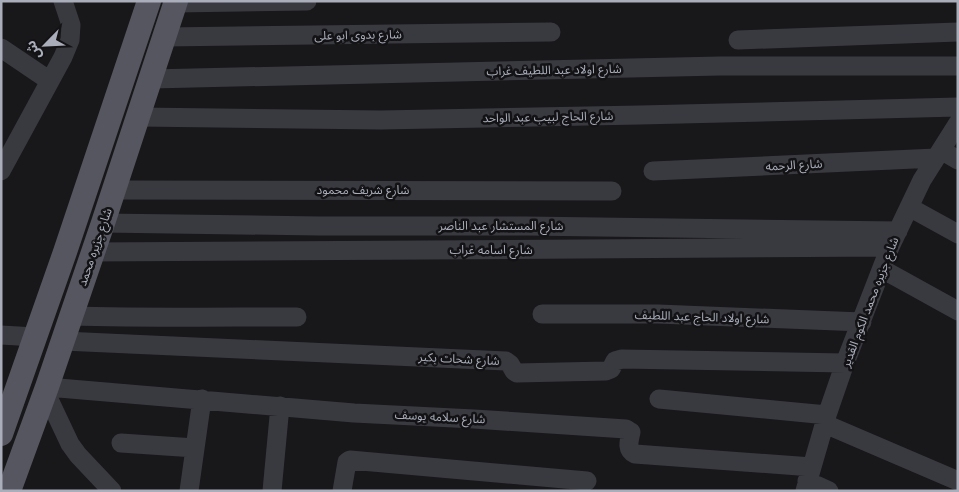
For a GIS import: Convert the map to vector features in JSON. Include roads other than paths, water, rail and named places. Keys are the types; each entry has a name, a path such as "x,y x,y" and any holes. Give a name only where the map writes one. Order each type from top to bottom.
{"main road":[{"path":"1,434 36,337 149,1"},
{"name":"شارع جزيره محمد","path":"9,491 115,190 176,2"}],"street":[{"path":"1,171 63,57 70,40 71,25 63,1"},
{"path":"176,2 307,1"},
{"name":"شارع بدوى ابو على","path":"164,38 550,32"},
{"path":"738,40 958,32"},
{"path":"1,48 50,80"},
{"name":"شارع اولاد عبد اللطيف غراب","path":"151,79 720,66 958,66"},
{"name":"شارع الحاج لبيب عبد الواحد","path":"139,116 381,120 958,107"},
{"name":"شارع جزيره محمد الكوم القدير","path":"808,480 845,363 894,239 922,180 958,123"},
{"path":"938,154 958,160"},
{"name":"شارع الرحمه","path":"653,171 938,154"},
{"name":"شارع شريف محمود","path":"115,190 612,191"},
{"path":"910,207 958,234"},
{"name":"شارع المستشار عبد الناصر","path":"103,224 526,226 894,239"},
{"name":"شارع اسامه غراب","path":"93,252 894,239"},
{"path":"882,268 958,311"},
{"name":"شارع اولاد الحاج عبد اللطيف","path":"542,314 658,314 862,322"},
{"path":"71,316 152,318 297,317"},
{"path":"1,335 36,337"},
{"name":"شارع شحات بكير","path":"63,341 506,362 518,373 606,371 610,369 615,361 622,359 845,363"},
{"path":"46,389 70,444 112,491"},
{"name":"شارع سلامه يوسف","path":"46,389 202,399 354,413 626,429 630,432 630,452 635,454 808,480"},
{"path":"189,491 202,399"},
{"path":"659,399 826,420 958,482"},
{"path":"272,491 280,406"},
{"path":"121,443 195,448"},
{"path":"342,491 347,462 350,460 587,480"},
{"path":"808,480 829,491"}]}
